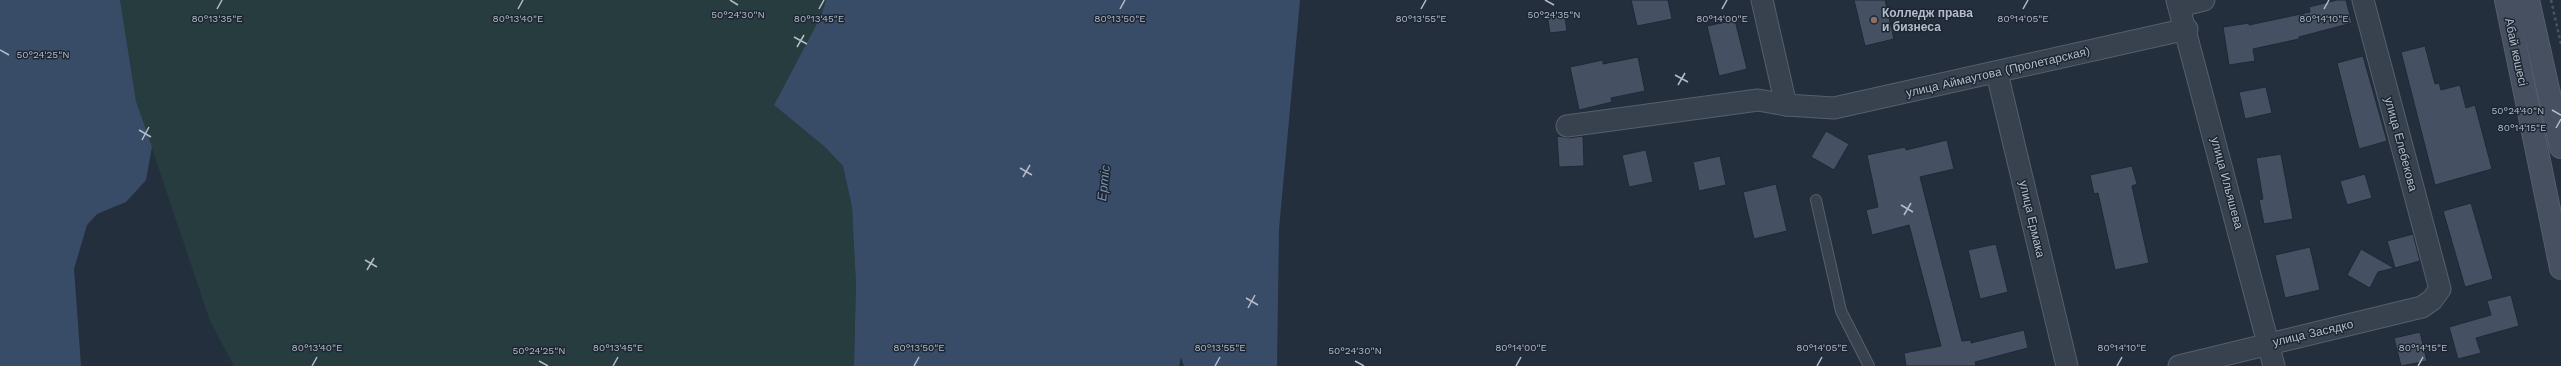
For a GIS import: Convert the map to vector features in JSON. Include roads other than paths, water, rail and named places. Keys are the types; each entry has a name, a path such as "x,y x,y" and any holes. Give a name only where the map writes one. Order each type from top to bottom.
{"main road":[{"name":"Абай көшесі","path":"2506,0 2561,268"},
{"name":"Абай көшесі","path":"2528,0 2561,147"}],"street":[{"path":"1762,0 1786,105"},
{"path":"2178,3 2204,0"},
{"name":"улица Елебекова","path":"2363,0 2440,289"},
{"name":"улица Ильяшева","path":"2178,3 2187,29 2274,366"},
{"name":"улица Аймаутова (Пролетарская)","path":"1567,126 1758,100 1786,105 1834,108 1997,73 2187,29"},
{"name":"улица Ермака","path":"1997,73 2067,366"},
{"name":"улица Засядко","path":"2180,366 2269,343 2422,307 2432,300 2440,289"}],"lane":[{"path":"1816,200 1842,311 1869,366"}],"water":[{"path":"0,0 120,0 136,101 152,147 146,180 126,202 97,214 87,225 74,269 81,366 0,366"},
{"name":"Ертіс","path":"826,0 1300,0 1279,229 1277,366 1184,366 1181,357 1179,366 854,366 856,284 852,207 843,166 825,147 774,105 821,16"}],"place":[{"name":"Колледж права и бизнеса","path":"1874,20"}]}
